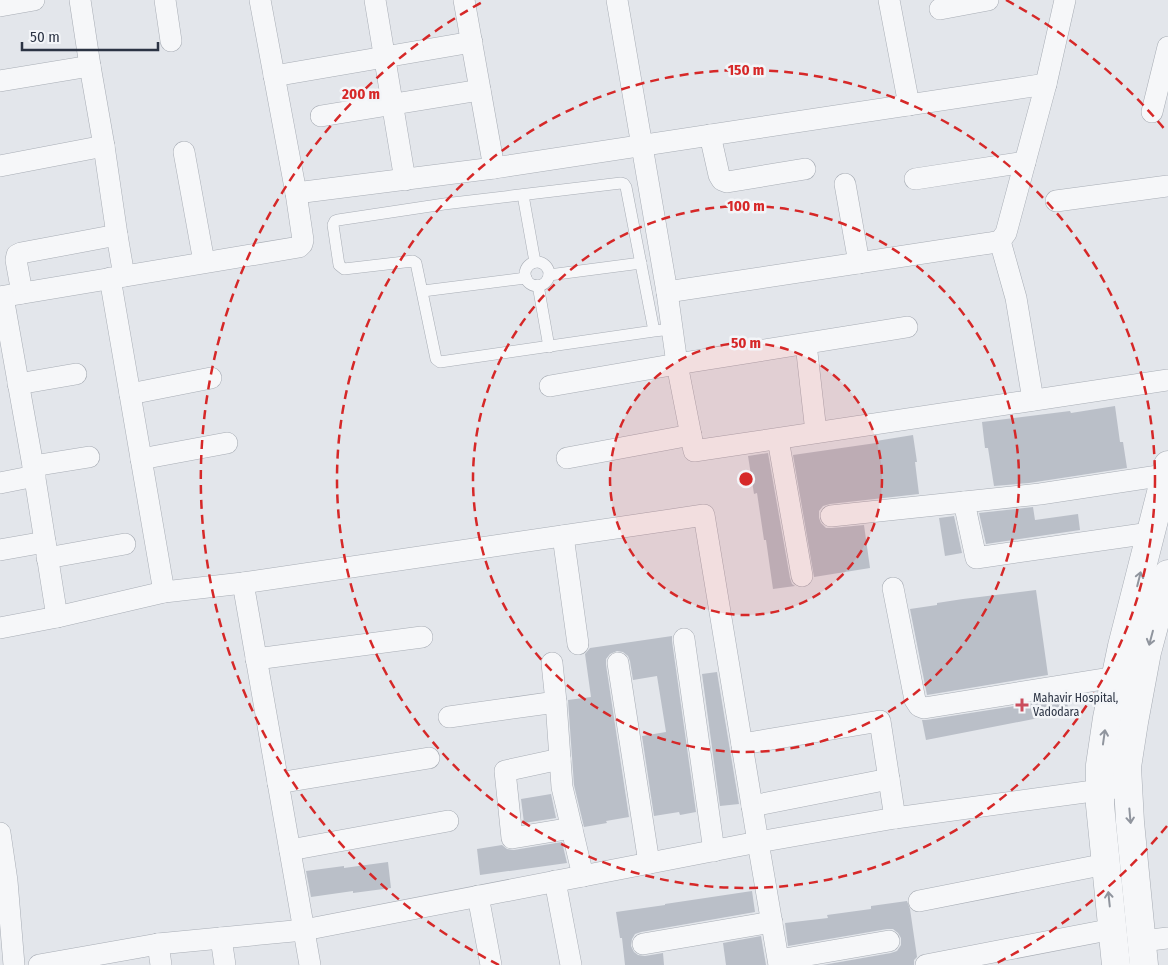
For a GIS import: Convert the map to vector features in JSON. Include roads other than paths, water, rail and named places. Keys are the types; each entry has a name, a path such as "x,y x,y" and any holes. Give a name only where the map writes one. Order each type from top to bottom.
{"street":[{"path":"0,6 34,0"},
{"path":"80,0 117,235 117,277 130,394 164,592"},
{"path":"165,0 171,41"},
{"path":"8,296 299,247 302,244 296,193 260,0"},
{"path":"375,0 405,180"},
{"path":"464,0 494,168"},
{"path":"617,0 667,292 663,330 677,364 694,451 1168,380"},
{"path":"889,0 909,105"},
{"path":"940,9 988,0"},
{"path":"667,292 1000,240 1006,233 1046,84 1065,0"},
{"path":"274,76 472,42"},
{"path":"1152,112 1168,47"},
{"path":"0,81 90,66"},
{"path":"296,193 494,168 1046,84"},
{"path":"321,116 480,90"},
{"path":"710,135 719,175 722,180 727,182 805,169"},
{"path":"0,166 104,146"},
{"path":"184,152 204,262"},
{"path":"915,179 1025,162"},
{"path":"845,184 859,263"},
{"path":"1056,200 1168,186"},
{"path":"57,617 18,384 8,296 16,260 21,252 117,235"},
{"path":"1000,240 1016,298 1033,400"},
{"path":"550,386 907,327"},
{"path":"806,344 816,432"},
{"path":"18,384 76,374"},
{"path":"130,394 211,378"},
{"path":"568,458 691,435"},
{"path":"778,439 802,576"},
{"path":"141,459 227,443"},
{"path":"0,483 34,471 89,457"},
{"path":"831,516 1040,494 1167,470 1122,646 1107,718 1100,765 1100,805 1116,965"},
{"path":"964,502 976,558 1150,534"},
{"path":"0,628 164,592 243,583 704,515 779,963 889,941"},
{"path":"563,536 578,644"},
{"path":"0,550 46,550 125,544"},
{"path":"1151,948 1127,767 1147,652 1168,574"},
{"path":"243,583 310,965"},
{"path":"893,588 915,700 919,706 924,708 1116,677"},
{"path":"256,659 422,637"},
{"path":"684,639 714,851"},
{"path":"552,663 562,787 583,876"},
{"path":"618,663 649,863"},
{"path":"449,716 556,702"},
{"path":"742,744 880,721 894,818"},
{"path":"278,783 429,758"},
{"path":"560,760 505,771 512,838 572,828"},
{"path":"752,806 889,779"},
{"path":"39,965 159,955 221,938 304,930 758,842 894,818 1128,785"},
{"path":"290,850 448,821"},
{"path":"0,833 14,965"},
{"path":"919,901 1106,864"},
{"path":"555,881 571,965"},
{"path":"478,896 491,965"},
{"path":"643,944 772,922"},
{"path":"926,964 1112,929"},
{"path":"221,938 226,965"}],"lane":[{"path":"624,184 641,263 663,330 440,362 436,359 416,263 413,261 344,269 339,264 333,225 335,221 444,204 523,195 624,184"},
{"path":"523,195 535,262"},
{"path":"535,262 541,263 545,265 549,275 545,282 538,285 531,284 526,278 527,267 535,262"},
{"path":"549,275 641,263"},
{"path":"423,291 526,278"},
{"path":"538,285 549,347"}],"place":[{"name":"Mahavir Hospital, Vadodara","path":"1022,705"}]}
